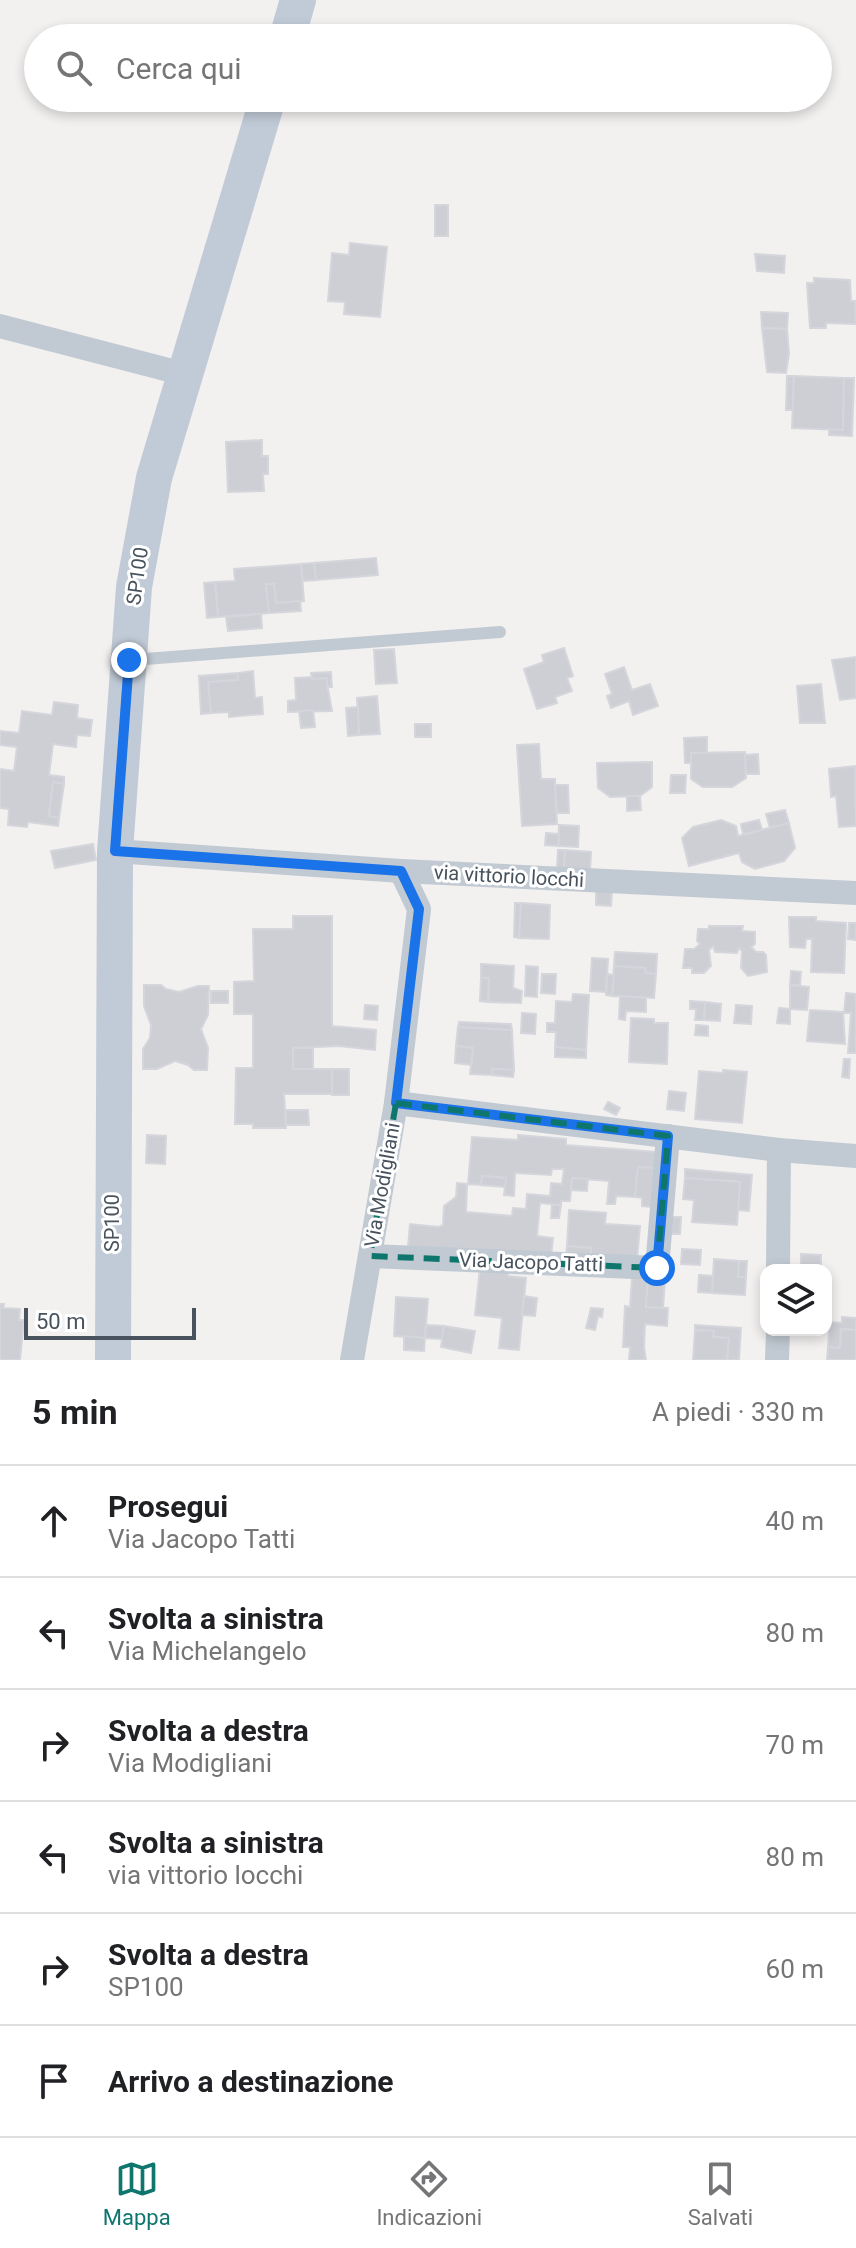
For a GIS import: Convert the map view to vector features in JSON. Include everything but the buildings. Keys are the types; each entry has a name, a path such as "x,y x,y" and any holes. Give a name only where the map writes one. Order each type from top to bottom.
{"main road":[{"path":"291,24 298,0"},
{"name":"SP100","path":"113,1360 115,851 134,587 154,478 264,112"}],"street":[{"path":"0,326 184,374"},
{"name":"via vittorio locchi","path":"115,851 401,871 856,893"},
{"name":"Via Modigliani","path":"352,1360 396,1103 419,909 401,871"},
{"path":"396,1103 779,1150 856,1156"},
{"name":"Via Jacopo Tatti","path":"370,1256 657,1268 668,1136"},
{"path":"778,1264 779,1150"},
{"path":"777,1360 778,1336"}],"lane":[{"path":"129,660 500,632"}],"highlighted area":[{"path":"396,1103 668,1136 657,1268 370,1256"}],"route":[{"path":"129,660 115,851 401,871 419,909 396,1103 668,1136 657,1268"}]}
